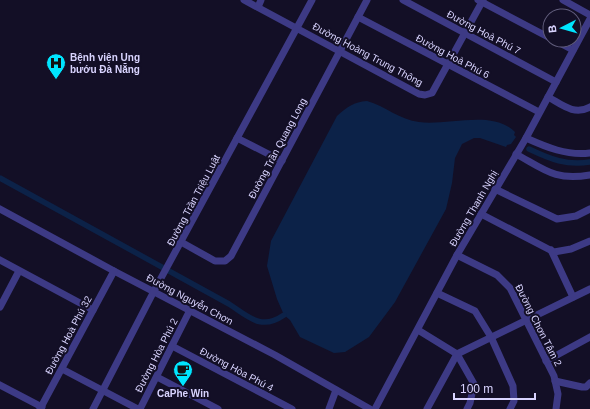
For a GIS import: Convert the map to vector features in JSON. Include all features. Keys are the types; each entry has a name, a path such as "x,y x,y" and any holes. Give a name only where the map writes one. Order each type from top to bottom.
{"street":[{"name":"Đường Hoàng Trung Thông","path":"244,0 419,94 425,95 432,93 480,1"},
{"path":"258,7 261,0"},
{"name":"Đường Trần Triệu Luật","path":"93,409 156,288 312,0"},
{"name":"Đường Trần Quang Long","path":"181,242 215,261 225,261 231,256 367,0"},
{"name":"Đường Hoà Phú 7","path":"403,0 556,82"},
{"path":"562,0 590,15"},
{"path":"480,1 542,34"},
{"name":"Đường Hoà Phú 6","path":"358,17 539,112"},
{"name":"Đường Thanh Nghị","path":"375,409 457,255 526,138 590,19"},
{"path":"569,48 573,50"},
{"path":"548,97 571,110 583,110 590,107"},
{"path":"238,138 282,161"},
{"path":"526,138 548,148 572,153 590,153"},
{"path":"516,154 557,176 577,177 590,175"},
{"path":"495,189 558,219 576,216 590,209"},
{"path":"0,218 2,210"},
{"name":"Đường Nguyễn Chơn","path":"2,210 114,271 156,288 190,310 275,354 370,409"},
{"path":"481,214 551,250 560,252 590,241"},
{"path":"551,250 573,297"},
{"name":"Đường Chơn Tâm 2","path":"457,255 497,275 510,288 555,381 558,394 558,408"},
{"path":"0,260 93,310"},
{"path":"0,308 19,271"},
{"name":"Đường Hoà Phú 32","path":"41,408 114,271"},
{"path":"427,409 456,354 590,288"},
{"path":"437,293 475,311 491,337 513,386 514,401 510,409"},
{"name":"Đường Hòa Phú 2","path":"139,409 157,377 190,310"},
{"path":"418,330 456,354 474,384 470,403 467,409"},
{"path":"546,361 590,337"},
{"name":"Đường Hòa Phú 4","path":"172,346 292,409"},
{"path":"62,369 139,409"},
{"path":"157,377 218,409"},
{"path":"555,381 582,387 586,387 590,383"},
{"path":"0,385 41,408"},
{"path":"329,409 336,390"}],"water":[{"path":"367,101 412,121 430,123 469,120 495,121 506,125 515,132 514,135 516,137 511,144 507,145 506,147 480,138 474,138 462,144 455,158 452,183 446,209 395,302 369,337 345,352 334,353 300,337 290,320 284,315 277,299 267,266 271,241 337,116 358,102"}],"waterway":[{"path":"529,149 559,161 574,163 590,162"},
{"path":"0,178 229,304 255,320 269,322 284,315"}],"place":[{"name":"Bệnh viện Ung bướu Đà Nẵng","path":"56,80"},
{"name":"CaPhe Win","path":"183,387"}]}
